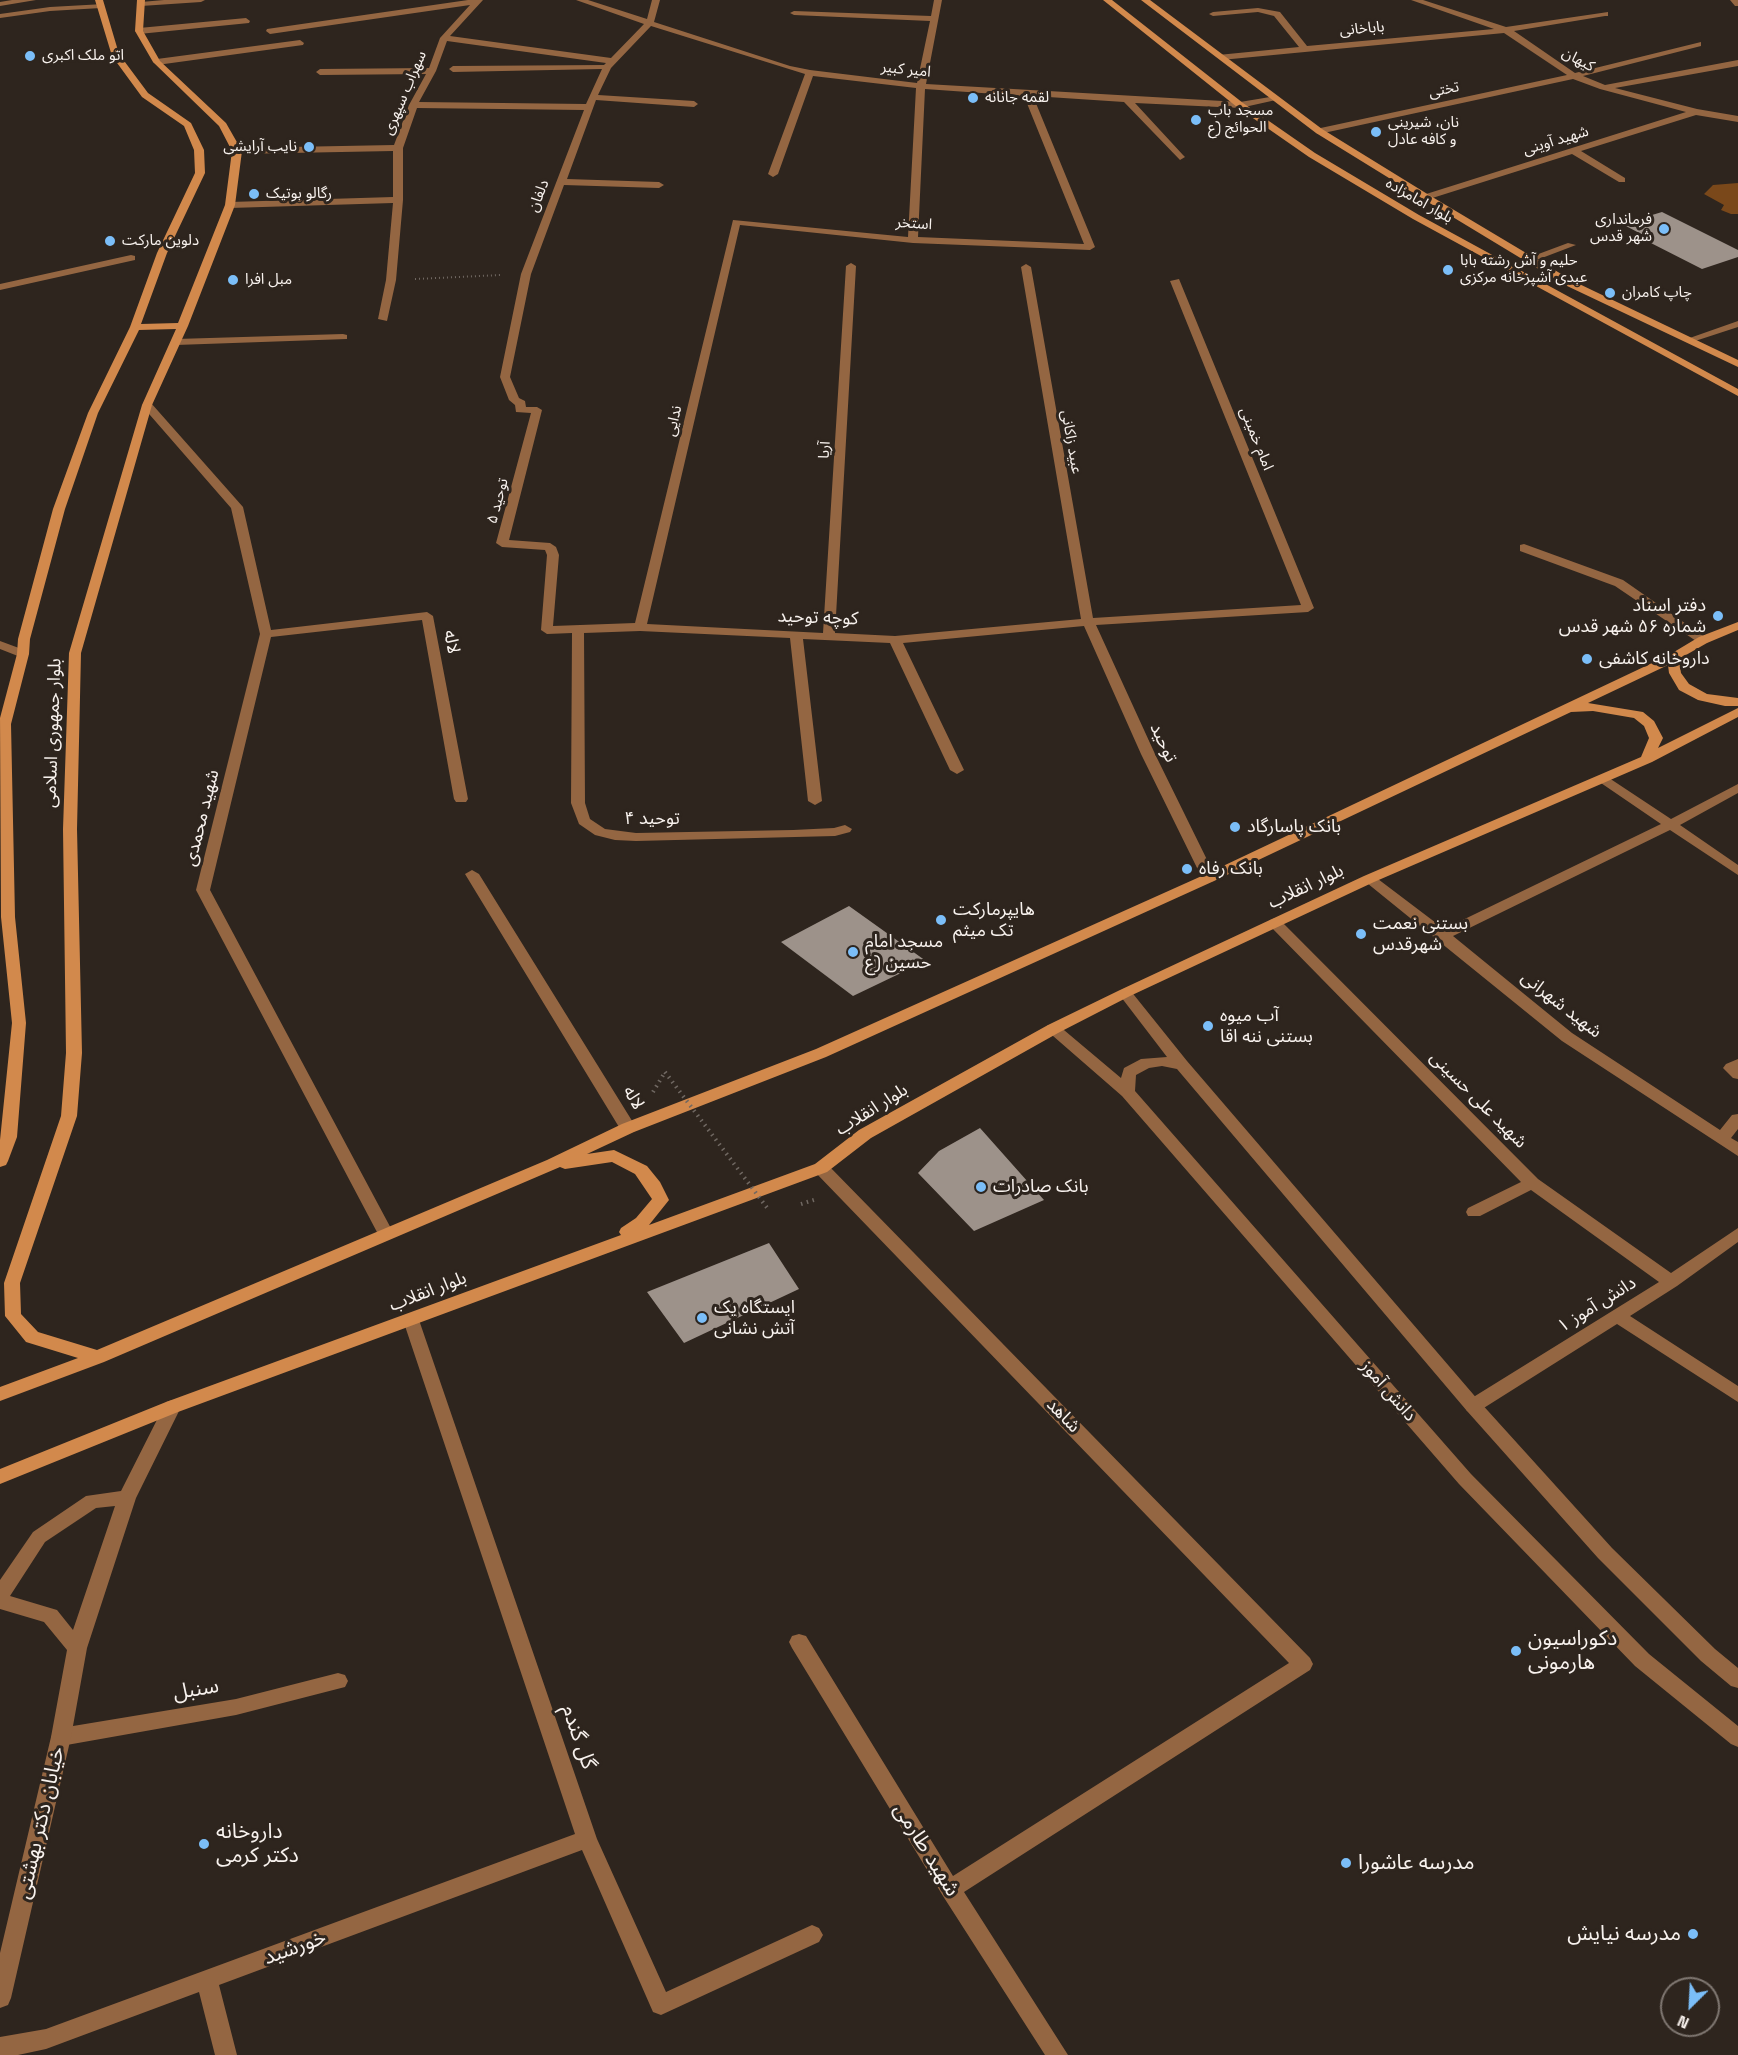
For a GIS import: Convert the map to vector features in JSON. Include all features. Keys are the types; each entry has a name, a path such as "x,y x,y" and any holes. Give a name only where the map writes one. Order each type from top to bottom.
{"main road":[{"name":"بلوار امامزاده","path":"1107,0 1240,105 1312,155 1416,217 1738,393"},
{"name":"بلوار امامزاده","path":"1145,0 1319,131 1426,197 1569,283 1738,364"},
{"path":"141,2 139,31 157,62 223,125 237,151"},
{"name":"بلوار جمهوری اسلامی","path":"0,1161 9,1137 19,1023 4,918 2,724 23,654 24,639 59,509 93,413 135,327 162,253 200,172 199,150 188,125 145,94 115,54 100,3"},
{"name":"بلوار جمهوری اسلامی","path":"98,1357 32,1337 13,1316 12,1283 69,1116 74,1053 70,829 75,653 147,405 177,342 230,205 237,151"},
{"path":"135,327 183,326"},
{"path":"0,1394 98,1357 553,1164 628,1128 821,1053 1209,878 1672,658 1703,640 1738,626"},
{"path":"1672,658 1675,674 1684,687 1703,697 1725,702 1738,702"},
{"path":"1562,709 1593,707 1638,715 1649,724 1656,738 1647,759"},
{"name":"بلوار انقلاب","path":"0,1477 172,1407 821,1168 865,1134 1053,1029 1125,993 1369,879 1647,759 1738,712"},
{"path":"553,1164 614,1156 640,1170 654,1186 661,1200 642,1222 610,1244"},
{"path":"0,1298 12,1283"}],"street":[{"path":"3,2 32,0"},
{"path":"141,2 201,0"},
{"path":"270,31 479,0"},
{"name":"سهراب سپهری","path":"382,319 391,280 399,200 398,148 413,105 432,71 444,38 479,0"},
{"name":"امیر کبیر","path":"580,0 788,68 810,73 921,86 1127,100 1240,105 1273,98"},
{"path":"650,22 656,0"},
{"path":"914,240 921,86 938,0"},
{"name":"کیهان","path":"1415,0 1506,30 1574,76 1603,87 1696,112 1737,119"},
{"path":"1734,0 1738,4"},
{"path":"0,16 52,4 100,3"},
{"path":"1213,14 1258,10 1277,14 1304,48"},
{"path":"794,13 934,19"},
{"name":"باباخانی","path":"1221,57 1506,30 1605,14"},
{"path":"139,31 246,21"},
{"name":"دلفان","path":"537,410 520,410 522,403 514,400 505,377 526,274 591,102 610,64 650,22"},
{"path":"444,38 610,64"},
{"path":"157,62 300,44"},
{"name":"تختی","path":"1319,131 1574,76 1698,44"},
{"path":"1603,87 1738,63"},
{"path":"453,69 610,64"},
{"path":"320,72 432,71"},
{"path":"773,174 810,73"},
{"name":"استخر","path":"736,222 914,240 1090,247 1028,94"},
{"path":"1127,100 1180,158"},
{"path":"413,105 591,102 694,104"},
{"name":"شهید آوینی","path":"1426,197 1696,112"},
{"path":"237,151 398,148"},
{"path":"1574,152 1623,180"},
{"path":"560,182 659,185"},
{"path":"230,205 399,200"},
{"name":"ندایی","path":"640,627 736,222"},
{"path":"1530,259 1571,245"},
{"path":"0,287 131,258"},
{"name":"آریا","path":"829,635 852,266"},
{"name":"عبید زاکانی","path":"1026,267 1088,622"},
{"name":"امام خمینی","path":"1175,281 1308,608"},
{"path":"1689,339 1738,324"},
{"path":"177,342 343,337"},
{"name":"شهید محمدی","path":"147,405 237,507 266,634 203,890 386,1234"},
{"name":"توحید ۵","path":"537,410 502,543 550,546 553,555 546,630"},
{"path":"1524,548 1619,583 1703,640"},
{"name":"کوچه توحید","path":"546,630 640,627 895,640 1088,622 1308,608"},
{"name":"لاله","path":"266,634 427,616 461,799"},
{"name":"توحید","path":"1088,622 1148,754 1209,878"},
{"name":"توحید ۴","path":"578,629 578,803 584,821 600,832 625,837 793,834 836,832 845,829"},
{"path":"796,636 815,801"},
{"path":"895,640 957,770"},
{"path":"0,645 23,654"},
{"path":"1603,778 1738,871"},
{"path":"1443,935 1670,825 1738,788"},
{"name":"لاله","path":"472,874 628,1128"},
{"name":"شهید شهرانی","path":"1369,879 1443,935 1567,1038 1738,1150"},
{"name":"شهید علی حسینی","path":"1275,923 1532,1183 1671,1282"},
{"path":"1125,993 1182,1065 1473,1406 1605,1552 1708,1655 1738,1680"},
{"name":"دانش آموز","path":"1053,1029 1127,1092 1465,1479 1642,1660 1738,1738"},
{"path":"1127,1092 1129,1072 1146,1063 1162,1061 1182,1065"},
{"path":"1738,1064 1731,1068 1738,1074"},
{"path":"1722,1139 1738,1119"},
{"name":"شاهد","path":"821,1168 1303,1664 950,1889"},
{"path":"1474,1212 1532,1183"},
{"name":"دانش آموز ۱","path":"1473,1406 1671,1282 1738,1234"},
{"path":"1617,1316 1738,1395"},
{"name":"گل گندم","path":"411,1320 587,1839 661,2005 812,1935"},
{"name":"خیابان دکتر بهشتی","path":"0,1998 61,1737 77,1648 127,1498 172,1407"},
{"path":"0,1596 39,1537 92,1501 127,1498"},
{"path":"0,1601 50,1616 77,1648"},
{"name":"شهید طارمی","path":"800,1642 950,1889 1058,2055"},
{"name":"سنبل","path":"61,1737 236,1707 338,1681"},
{"name":"خورشید","path":"0,2049 46,2039 587,1839"},
{"path":"207,1981 226,2055"}],"path":[{"path":"391,280 526,274"},
{"path":"649,1097 665,1072 768,1209"}],"shaded area":[{"path":"1738,183 1738,214 1721,210 1724,205 1704,194 1713,185"}],"building":[{"name":"فرمانداری شهر قدس","path":"1662,212 1738,250 1738,257 1702,269 1643,239 1647,237 1622,224"},
{"name":"مسجد امام حسین (ع","path":"849,906 926,961 853,996 781,942"},
{"name":"بانک صادرات","path":"980,1128 1044,1200 974,1231 918,1173 939,1151"},
{"name":"ایستگاه یک آتش نشانی","path":"769,1243 799,1289 684,1343 647,1292"}],"place":[{"name":"اتو ملک اکبری","path":"30,56"},
{"name":"لقمه جانانه","path":"973,98"},
{"name":"مسجد باب الحوائج (ع","path":"1196,120"},
{"name":"نان، شیرینی و کافه عادل","path":"1376,132"},
{"name":"نایب آرایشی","path":"309,147"},
{"name":"رگالو بوتیک","path":"254,194"},
{"name":"فرمانداری شهر قدس","path":"1664,229"},
{"name":"دلوین مارکت","path":"110,241"},
{"name":"حلیم و آش رشته بابا عبدی آشپزخانه مرکزی","path":"1448,270"},
{"name":"مبل افرا","path":"233,280"},
{"name":"چاپ کامران","path":"1610,293"},
{"name":"دفتر اسناد شماره ۵۶ شهر قدس","path":"1718,616"},
{"name":"داروخانه کاشفی","path":"1587,659"},
{"name":"بانک پاسارگاد","path":"1235,827"},
{"name":"بانک رفاه","path":"1187,869"},
{"name":"هایپرمارکت تک میثم","path":"941,920"},
{"name":"بستنی نعمت شهرقدس","path":"1361,934"},
{"name":"مسجد امام حسین (ع","path":"853,952"},
{"name":"آب میوه بستنی ننه اقا","path":"1208,1026"},
{"name":"بانک صادرات","path":"981,1187"},
{"name":"ایستگاه یک آتش نشانی","path":"702,1318"},
{"name":"دکوراسیون هارمونی","path":"1516,1651"},
{"name":"داروخانه دکتر کرمی","path":"204,1844"},
{"name":"مدرسه عاشورا","path":"1346,1863"},
{"name":"مدرسه نیایش","path":"1693,1934"}]}
